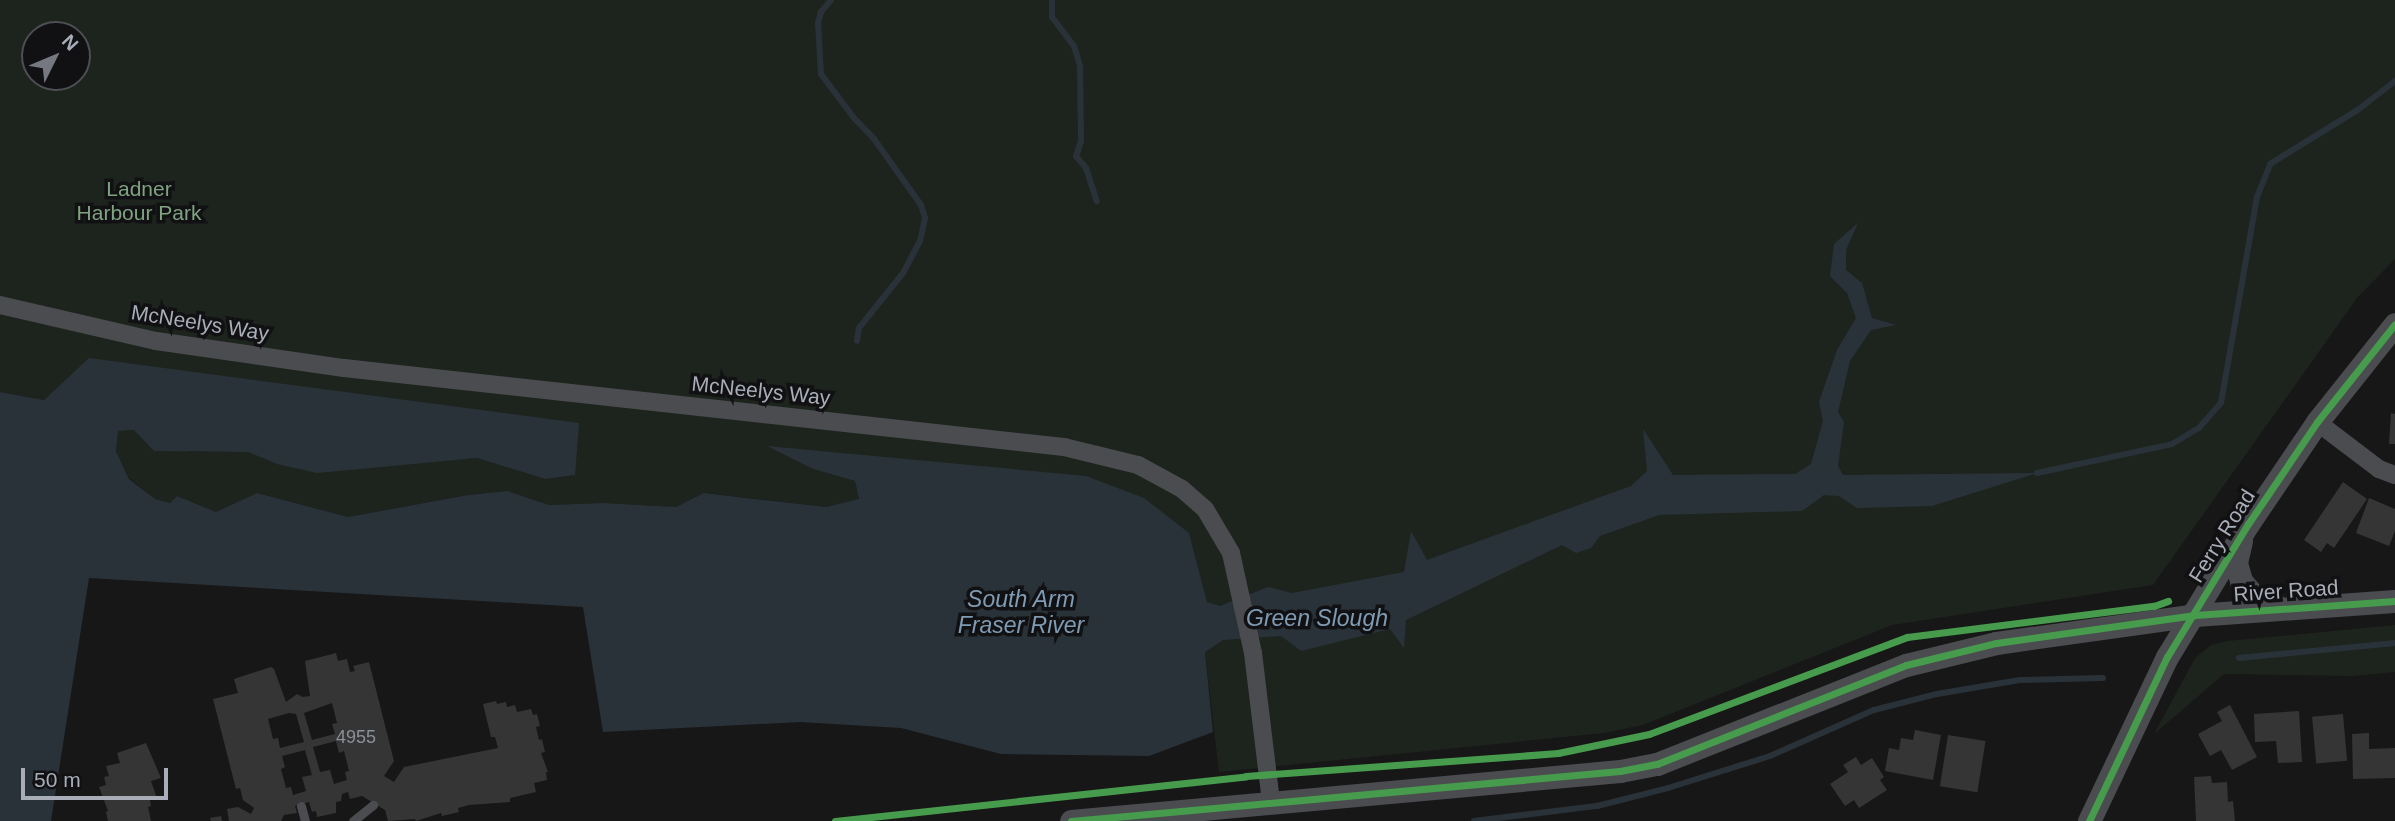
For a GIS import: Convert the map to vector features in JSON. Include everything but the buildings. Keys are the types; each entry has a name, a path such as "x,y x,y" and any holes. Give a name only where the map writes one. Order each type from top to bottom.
{"street":[{"name":"McNeelys Way","path":"0,305 156,341 344,368 1098,453 1138,465 1182,489 1205,509 1231,553 1253,653 1271,802"},
{"name":"Ferry Road","path":"2089,821 2167,657 2248,524 2317,422 2395,324"},
{"path":"2317,422 2371,464 2395,475"},
{"path":"2248,524 2236,563 2241,581 2256,598 2269,605 2284,608"},
{"name":"River Road","path":"1071,821 1581,776 1657,764 1906,665 1996,643 2194,615 2395,601"}],"lane":[{"path":"353,821 373,805"},
{"path":"301,806 305,821"}],"green space":[{"name":"Ladner Harbour Park","path":"0,0 2395,0 2395,259 2357,298 2153,585 1892,625 1643,725 1604,733 1219,772 1205,652 1207,602 1189,534 769,447 813,469 855,481 859,500 826,507 705,493 676,507 603,503 549,505 507,491 468,495 348,517 257,493 216,512 177,496 170,503 155,499 129,478 116,451 118,431 134,430 190,452 248,452 277,464 376,466 477,458 545,479 575,475 90,358 44,400 0,392"},
{"path":"2395,625 2395,672 2353,676 2224,674 2154,734 2195,658 2211,645 2227,641"}],"water":[{"name":"South Arm Fraser River","path":"1858,223 1846,250 1846,270 1862,283 1872,318 1896,325 1871,330 1850,361 1838,412 1844,422 1838,466 1843,475 2037,473 1932,506 1857,508 1839,496 1824,495 1802,511 1659,515 1600,536 1591,548 1576,553 1562,545 1406,620 1404,648 1390,629 1301,651 1281,636 1223,640 1205,652 1213,732 1149,756 1001,754 901,728 800,722 603,732 583,607 89,578 51,821 0,821 0,392 44,400 89,358 579,423 575,475 545,479 477,458 317,473 277,464 248,452 154,451 134,430 118,431 116,451 129,479 155,499 170,503 177,496 216,512 257,493 348,517 468,495 507,491 549,505 603,503 676,507 704,493 826,507 859,499 855,481 813,469 767,446 1086,476 1144,498 1189,533 1207,602 1220,606 1268,587 1292,593 1404,572 1411,531 1427,560 1631,486 1647,471 1643,429 1673,475 1795,474 1811,464 1823,421 1819,402 1837,350 1856,318 1847,293 1830,276 1834,244"}],"waterway":[{"path":"831,0 821,12 818,23 821,74 854,118 874,139 921,205 925,218 920,241 903,273 859,328 857,341"},
{"path":"1052,0 1052,17 1074,46 1080,66 1081,141 1076,156 1086,168 1097,201"},
{"path":"2037,473 2172,444 2199,428 2221,403 2257,197 2270,164 2359,109 2395,81"},
{"path":"2239,658 2395,643"},
{"path":"1474,821 1597,806 1668,788 1770,756 1874,710 1937,694 2020,680 2103,678"}],"cycle path":[{"path":"2089,821 2167,657 2248,524 2317,422 2395,324"},
{"path":"835,821 1246,776 1558,753 1649,734 1907,637 2154,606 2168,601"},
{"path":"1071,821 1620,771 1657,764 1906,665 1996,643 2195,615 2395,601"}],"water label":[{"name":"Green Slough","path":"1317,618"}]}
